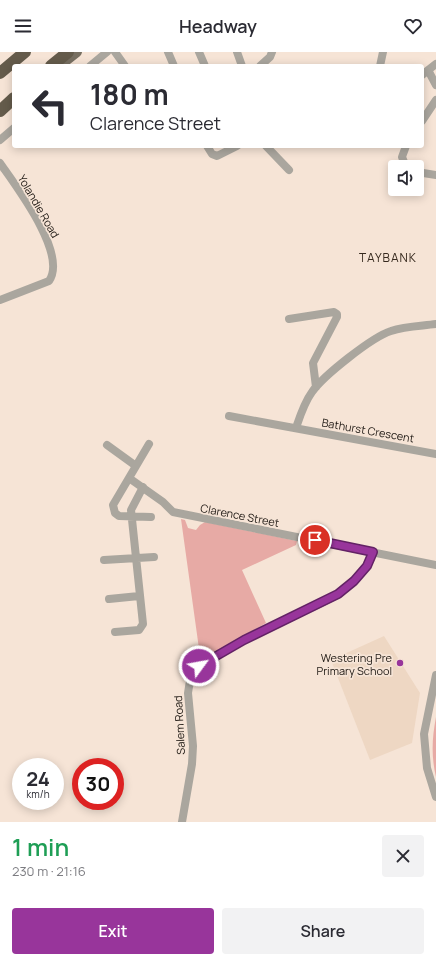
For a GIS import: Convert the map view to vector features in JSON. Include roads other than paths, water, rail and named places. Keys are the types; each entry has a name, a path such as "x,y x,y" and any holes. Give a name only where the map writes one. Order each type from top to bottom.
{"highway":[{"path":"0,73 26,52"},
{"path":"53,64 68,52"},
{"path":"0,111 12,100"}],"main road":[{"path":"62,64 77,52"},
{"path":"0,114 12,105"}],"street":[{"path":"92,64 107,52"},
{"path":"115,52 124,64"},
{"path":"168,52 173,64"},
{"path":"199,52 204,64"},
{"path":"237,52 241,64"},
{"path":"262,64 270,57 272,52"},
{"path":"380,64 383,52"},
{"path":"436,64 425,72 436,85"},
{"path":"424,118 436,100"},
{"path":"0,140 12,130"},
{"path":"208,148 212,154 217,156 233,148"},
{"path":"268,148 288,170"},
{"path":"403,160 402,157 405,148"},
{"name":"Yolandie Road","path":"0,163 30,209 48,243 54,267 53,276 49,281 0,300"},
{"path":"424,173 436,175"},
{"path":"289,319 334,312 337,314 337,317 313,363 316,387"},
{"path":"296,428 304,408 316,387 354,356 384,334 399,329 436,324"},
{"name":"Bathurst Crescent","path":"229,416 436,454"},
{"path":"149,444 113,505 113,509 119,516 151,517"},
{"path":"108,445 136,466"},
{"path":"115,632 139,630 142,627 131,516 132,506 143,487 129,478"},
{"name":"Clarence Street","path":"143,487 163,502 173,512 182,515 436,565"},
{"name":"Salem Road","path":"182,822 192,764 193,746 188,693 191,674 206,661 244,640 338,594 354,581 367,566 373,552"},
{"path":"104,560 154,557"},
{"path":"109,599 139,596"},
{"path":"436,675 424,734 428,768 436,797"}],"place":[{"name":"Westering Pre Primary School","path":"400,663"}],"district":[{"name":"TAYBANK","path":"388,257"}]}
